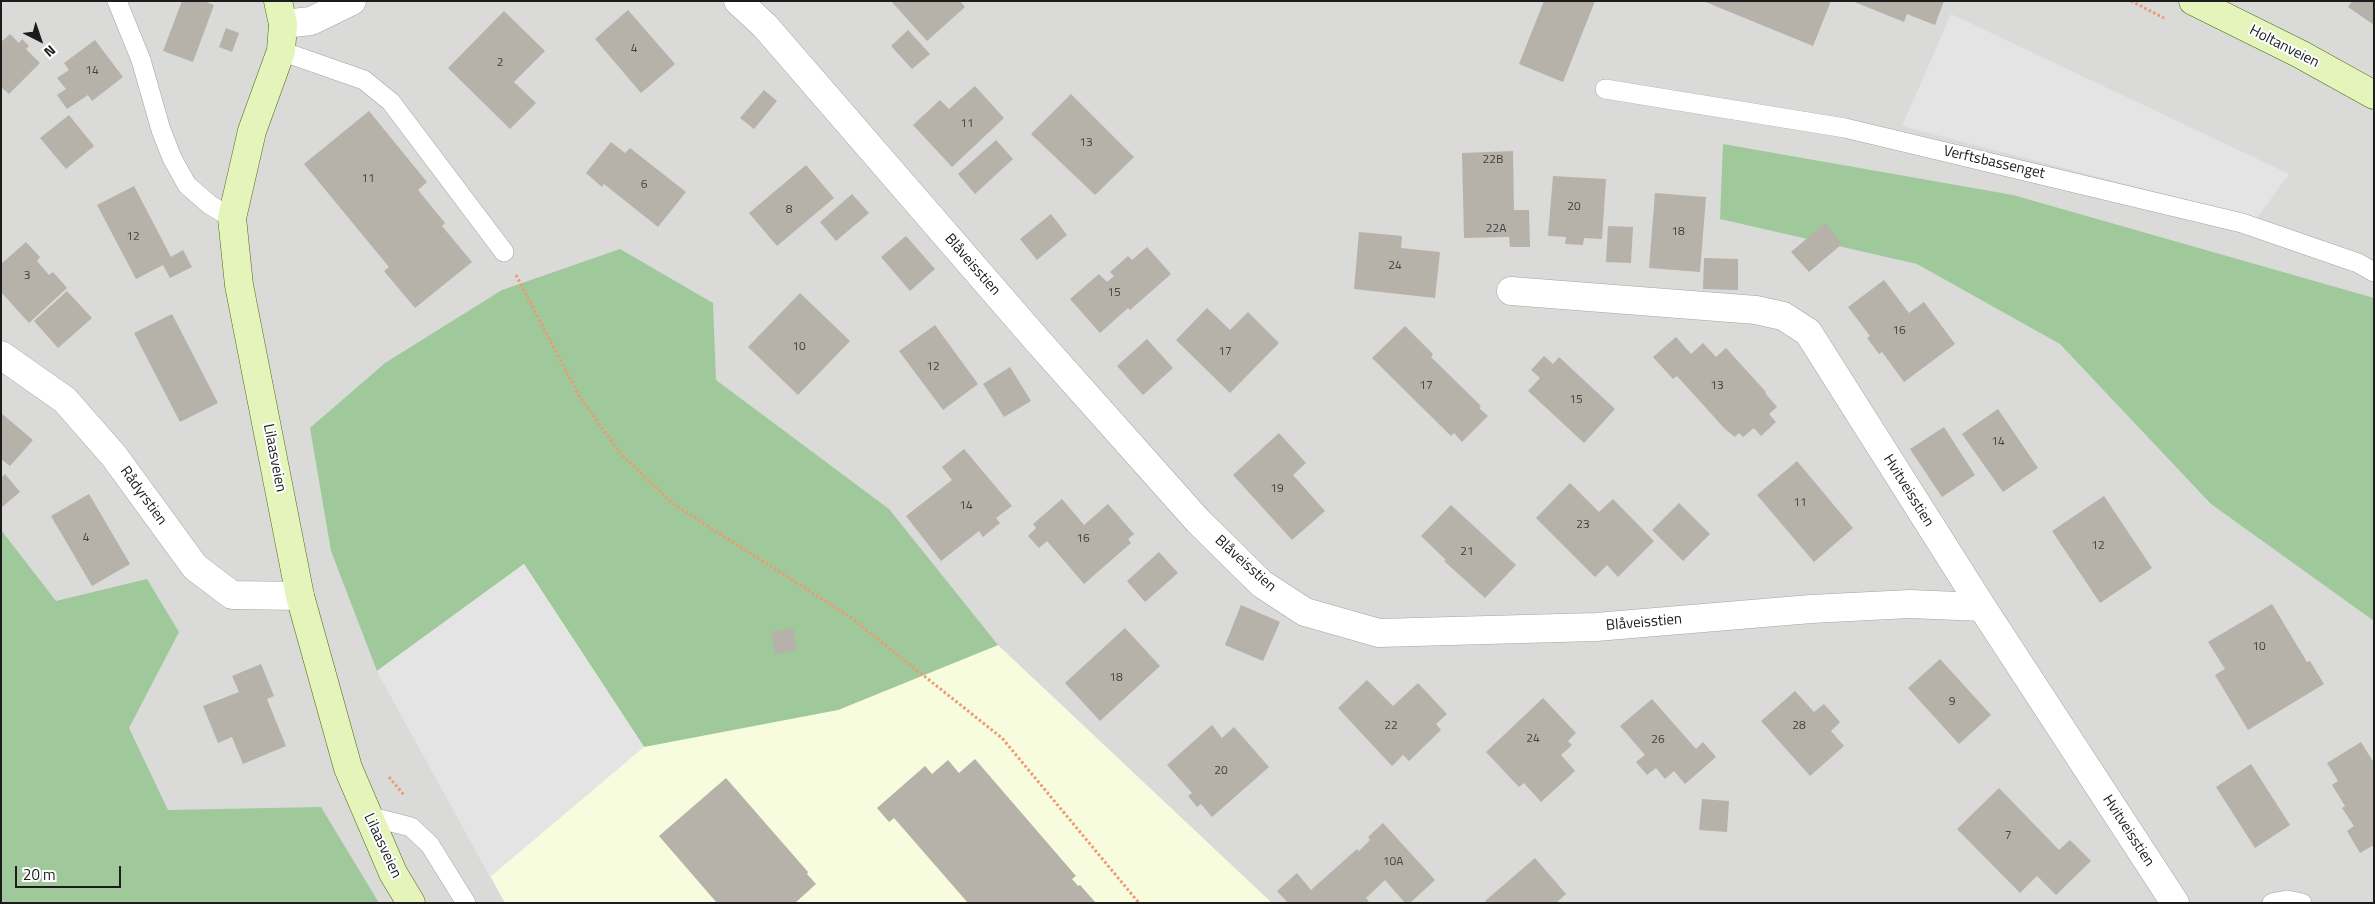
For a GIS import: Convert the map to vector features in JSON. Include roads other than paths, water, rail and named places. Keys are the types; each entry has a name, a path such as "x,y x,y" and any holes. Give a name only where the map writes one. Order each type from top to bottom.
{"street":[{"path":"281,26 311,21 352,1"},
{"name":"Blåveisstien","path":"738,1 765,26 1036,339 1198,521 1262,584 1305,612 1379,633 1596,627 1810,609 1910,604 1982,607"},
{"name":"Holtanveien","path":"2193,1 2300,54 2374,95"},
{"name":"Lilaasveien","path":"281,26 252,131 232,218 239,285 300,596 348,768 393,873 411,903"},
{"name":"Hvitveisstien","path":"1511,291 1756,310 1783,316 1808,332 1982,607 2175,903"},
{"name":"Rådyrstien","path":"1,355 65,400 114,456 195,567 232,595 300,596"}],"lane":[{"path":"117,1 141,60 161,130 172,158 188,185 210,205 232,218"},
{"path":"281,26 364,80 391,102 504,252"},
{"name":"Verftsbassenget","path":"1605,89 1845,128 2242,223 2358,263 2374,272"},
{"path":"368,816 411,827 430,845 466,903"},
{"path":"2272,903 2287,900 2302,903"}]}
